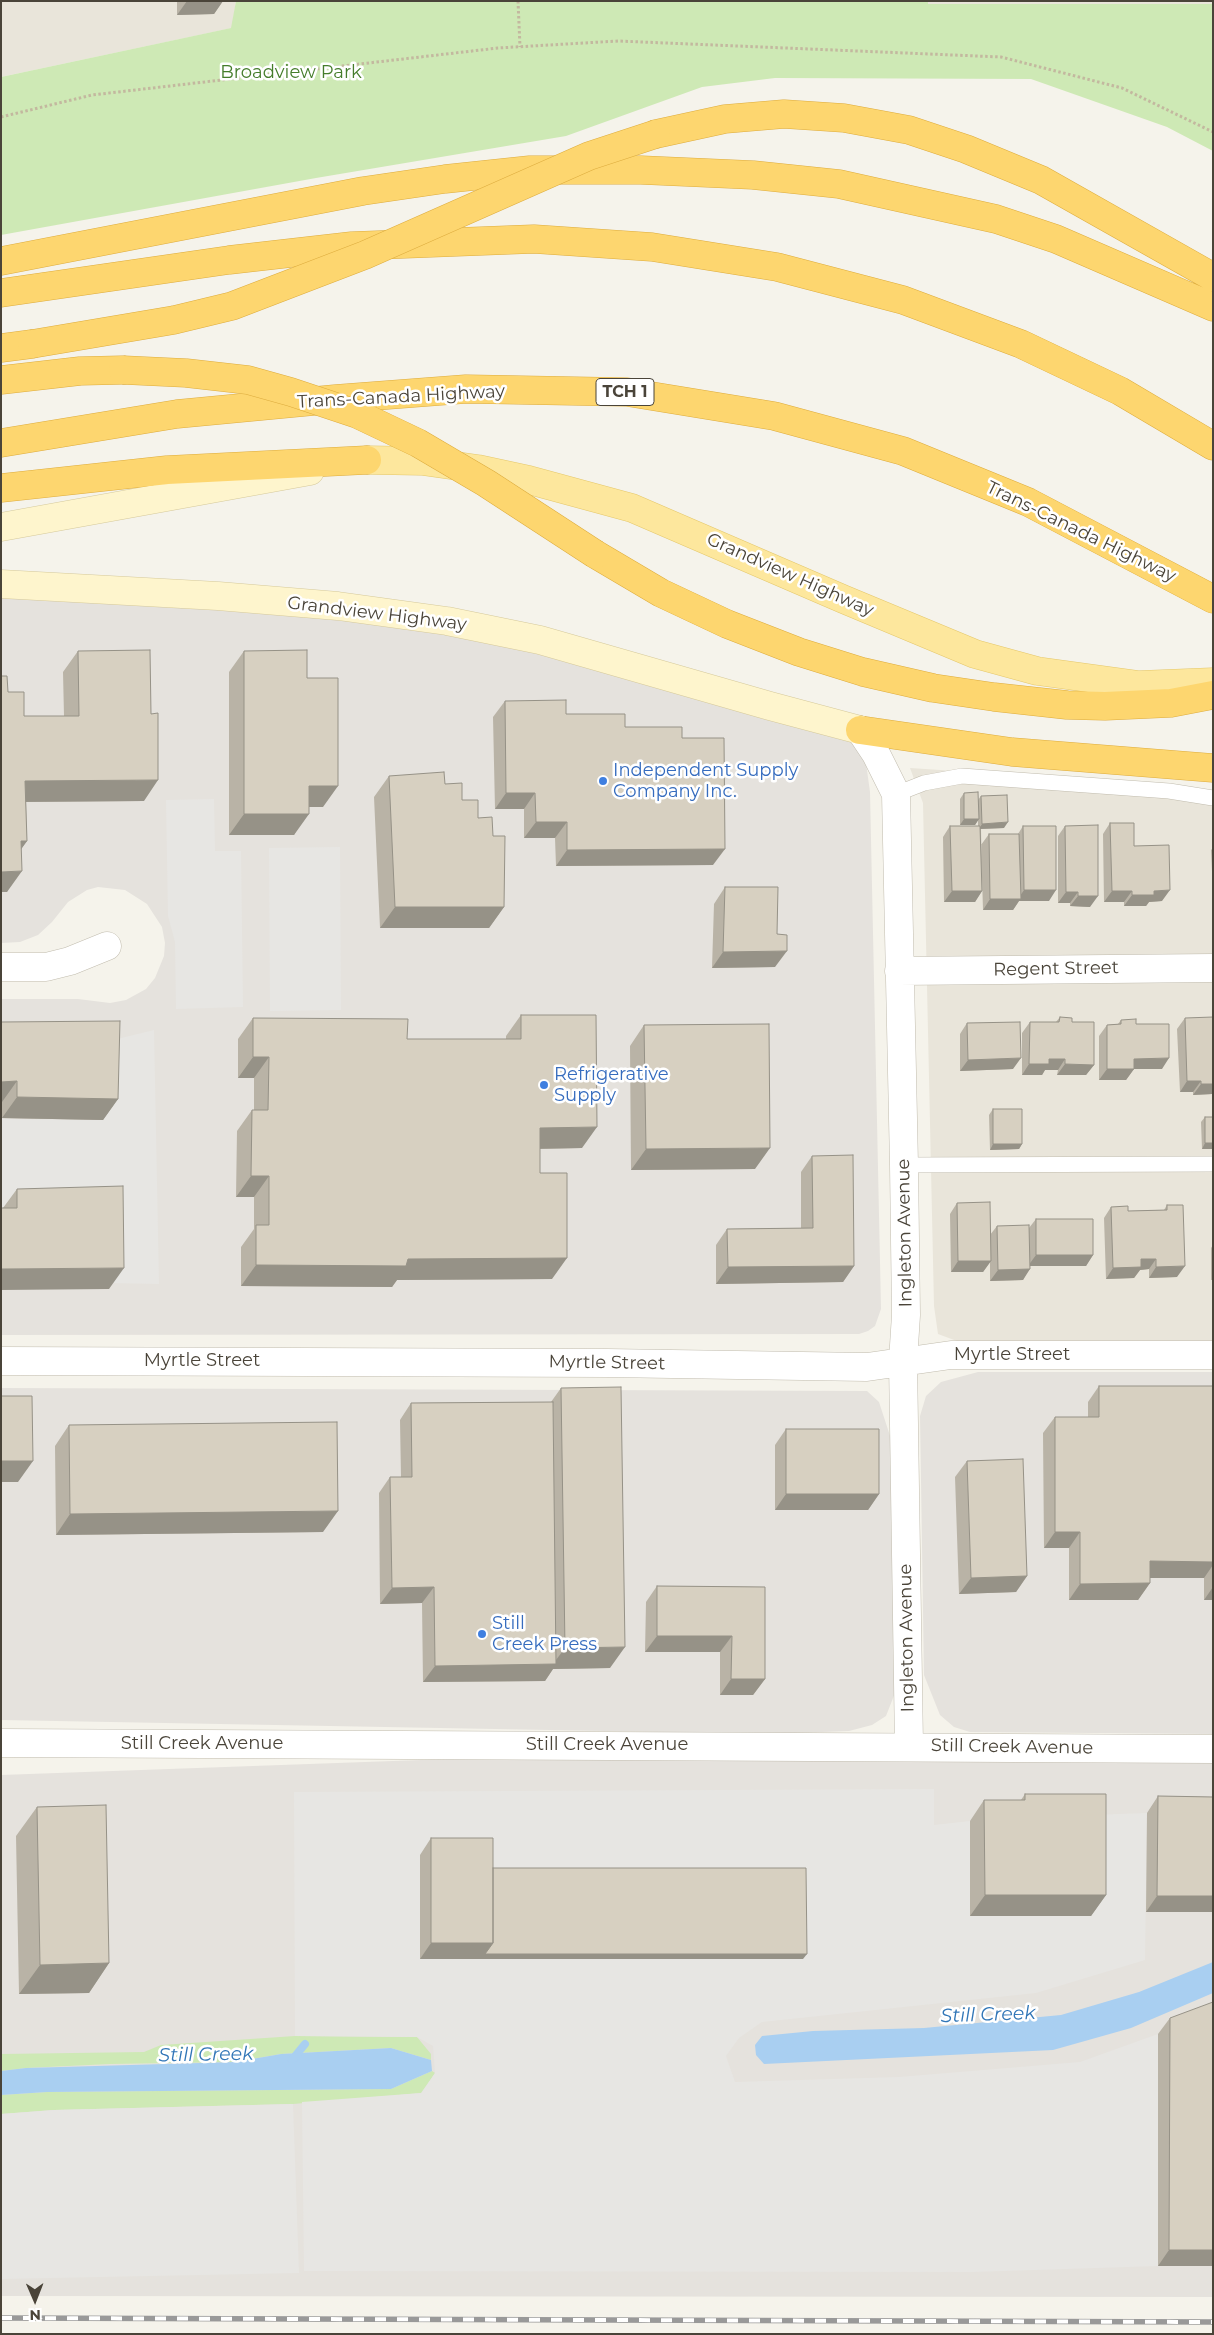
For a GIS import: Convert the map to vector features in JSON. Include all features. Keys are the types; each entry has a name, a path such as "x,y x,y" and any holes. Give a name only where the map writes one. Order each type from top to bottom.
{"highway":[{"path":"1,348 174,320 232,306 365,255 589,156 656,134 725,119 784,114 844,118 909,130 966,149 1041,180 1213,277"},
{"path":"1,261 363,191 445,179 530,170 641,170 754,175 839,184 996,219 1056,239 1213,308"},
{"path":"1,293 229,260 352,246 534,239 652,247 776,267 903,300 1022,344 1120,391 1213,446"},
{"path":"1,380 80,371 123,370 186,373 248,380 357,414 418,443 486,482 596,554 661,593 727,624 799,652 863,672 942,689 994,697 1067,704 1105,706 1171,703 1203,690"},
{"name":"Trans-Canada Highway","path":"1,443 177,414 335,399 466,389 627,392 774,416 903,451 1028,502 1213,599"},
{"path":"1,488 167,470 367,460"},
{"path":"860,730 1012,752 1213,768"}],"main road":[{"path":"1,527 367,460"},
{"name":"Grandview Highway","path":"367,460 422,461 478,469 529,480 632,508 975,654 1037,671 1139,685 1203,690"},
{"name":"Grandview Highway","path":"1,584 227,596 338,606 447,621 540,640 860,730"}],"street":[{"name":"Ingleton Avenue","path":"860,730 876,754 896,794 904,1165 906,1315 903,1361 909,1746"},
{"path":"1,967 46,966 70,961 107,946"},
{"name":"Regent Street","path":"899,971 1213,968"},
{"name":"Myrtle Street","path":"1,1361 607,1363 867,1367 951,1355 1213,1355"},
{"name":"Still Creek Avenue","path":"1,1743 1213,1749"}],"lane":[{"path":"896,794 924,783 962,776 1169,792 1213,798"},
{"path":"904,1165 1213,1164"}],"path":[{"path":"518,1 520,47"},
{"path":"1,117 92,95 354,64 520,47 618,41 1001,57 1122,88 1213,132"}],"shaded area":[{"path":"1,1 236,1 232,28 1,77"},
{"path":"928,1 1213,1 1213,4 928,8"},
{"path":"1,596 176,606 394,625 523,648 850,740 866,763 870,792 881,1309 875,1326 859,1334 1,1335 1,999 78,999 110,1003 126,1000 146,989 155,978 164,956 165,943 162,927 147,904 125,890 98,887 87,890 68,902 52,922 38,935 20,942 1,943"},
{"path":"910,768 1137,783 1213,793 1213,1344 965,1344 938,1334 934,1306 923,803"},
{"path":"214,799 215,851 241,851 243,1007 176,1009 175,942 168,916 166,800"},
{"path":"340,847 341,1010 270,1011 269,848"},
{"path":"154,1030 159,1284 109,1283 1,1229 1,1102 2,1119 103,1120 105,1042"},
{"path":"978,1372 1213,1372 1213,1734 970,1732 954,1727 940,1715 924,1675 920,1416 926,1396 941,1382"},
{"path":"1,1388 867,1391 879,1402 892,1442 895,1693 886,1716 872,1725 849,1731 769,1734 1,1720"},
{"path":"477,1758 1213,1763 1213,2297 1,2296 1,1775"},
{"path":"934,1789 934,1825 970,1821 970,1916 1091,1916 1091,1815 1147,1813 1145,1960 1036,1993 762,2022 739,2038 726,2056 735,2082 899,2077 1080,2062 1158,2034 1158,2266 972,2272 304,2271 302,2102 421,2093 435,2073 433,2046 417,2037 295,2036 294,1792","holes":["482,1873 803,1959 420,1959"]},
{"path":"293,2104 299,2273 1,2279 1,2114 54,2110"}],"green space":[{"name":"Broadview Park","path":"236,1 928,1 928,4 1213,4 1213,151 1167,127 1031,79 775,78 702,87 566,136 316,178 1,235 1,77 231,28"},
{"path":"295,2036 417,2037 431,2054 431,2060 391,2048 281,2054 235,2062 110,2064 1,2071 1,2054 144,2052 161,2045"},
{"path":"432,2071 435,2073 422,2093 293,2104 54,2110 1,2114 1,2095 47,2092 391,2089"}],"water":[{"path":"1213,1962 1213,1993 1131,2028 1053,2050 764,2064 756,2055 755,2045 762,2036 813,2031 924,2028 1061,2015 1139,1992"},
{"path":"391,2048 431,2060 432,2071 391,2089 47,2092 1,2095 1,2071 26,2068 235,2062 281,2054"}],"building":[{"path":"150,650 151,714 158,713 158,780 25,781 27,841 21,841 22,871 1,872 1,676 7,676 8,692 24,692 24,716 79,716 78,651"},
{"path":"307,650 307,678 338,678 338,786 309,786 309,814 244,814 244,651"},
{"name":"Independent Supply Company Inc.","path":"566,700 566,714 625,714 625,727 682,727 682,738 724,738 725,849 567,850 567,822 536,822 535,793 506,793 505,701"},
{"path":"444,772 445,784 462,783 462,800 478,800 478,818 492,817 493,836 505,836 504,907 395,907 389,776"},
{"path":"978,792 979,819 964,819 964,793"},
{"path":"1007,795 1008,822 982,824 981,796"},
{"path":"1110,823 1134,823 1134,846 1169,845 1170,890 1154,891 1154,895 1132,895 1132,891 1112,891"},
{"path":"1098,825 1098,896 1078,896 1078,892 1066,892 1065,826"},
{"path":"950,826 980,826 982,891 952,891"},
{"path":"1023,826 1056,826 1056,890 1024,890"},
{"path":"989,834 1019,834 1021,899 990,899"},
{"path":"725,887 778,887 777,934 787,935 787,951 723,952"},
{"path":"521,1015 596,1015 597,1127 540,1128 540,1173 567,1173 567,1258 408,1259 406,1266 256,1265 256,1225 269,1225 269,1176 251,1176 252,1110 268,1110 269,1057 253,1057 253,1018 408,1019 407,1039 521,1039"},
{"path":"1060,1017 1072,1018 1072,1022 1094,1022 1094,1065 1065,1064 1065,1059 1049,1059 1049,1064 1029,1064 1030,1022 1059,1022"},
{"path":"1213,1017 1213,1084 1201,1084 1201,1081 1187,1081 1185,1018"},
{"path":"1136,1019 1136,1024 1169,1024 1169,1058 1134,1059 1134,1069 1107,1069 1107,1025 1121,1024 1121,1020"},
{"path":"120,1021 118,1099 17,1097 17,1081 1,1082 1,1022"},
{"path":"1020,1022 1021,1058 968,1060 967,1023"},
{"path":"769,1024 770,1148 646,1149 644,1025"},
{"path":"993,1109 1022,1109 1022,1144 993,1144"},
{"path":"1205,1117 1213,1117 1213,1143 1205,1143"},
{"path":"853,1155 854,1266 728,1267 727,1229 813,1228 812,1156"},
{"path":"123,1186 124,1268 1,1269 1,1208 17,1208 17,1189"},
{"path":"990,1202 991,1261 958,1261 957,1203"},
{"path":"1167,1205 1183,1205 1185,1266 1156,1267 1156,1259 1141,1259 1141,1267 1113,1268 1111,1207 1128,1206 1128,1211 1167,1210"},
{"path":"1036,1219 1093,1219 1093,1255 1036,1255"},
{"path":"1029,1225 1030,1269 998,1270 997,1226"},
{"path":"1099,1386 1213,1386 1213,1562 1150,1561 1150,1583 1080,1584 1080,1532 1055,1532 1055,1417 1099,1417"},
{"path":"621,1387 625,1647 565,1648 561,1388"},
{"path":"1,1396 32,1396 33,1461 1,1461"},
{"path":"553,1402 556,1664 435,1666 434,1587 392,1588 390,1477 412,1477 411,1403"},
{"path":"337,1422 338,1511 70,1514 69,1425"},
{"path":"786,1429 879,1429 879,1494 786,1494"},
{"path":"1023,1459 1027,1576 971,1578 967,1461"},
{"path":"657,1586 765,1587 765,1679 731,1679 732,1636 657,1636"},
{"path":"1025,1794 1106,1794 1106,1895 985,1895 984,1800 1025,1800"},
{"path":"1158,1796 1213,1797 1213,1896 1157,1896"},
{"path":"106,1805 109,1963 40,1965 37,1807"},
{"path":"431,1838 493,1838 493,1943 431,1943"},
{"path":"493,1868 806,1868 807,1954 485,1954 493,1943"},
{"path":"1213,2002 1213,2250 1169,2250 1170,2018"}],"waterway":[{"path":"292,2060 305,2044"}],"railway":[{"path":"1,2318 1213,2322"}],"place":[{"name":"Independent Supply Company Inc.","path":"603,781"},
{"name":"Refrigerative Supply","path":"544,1085"},
{"name":"Still Creek Press","path":"482,1634"}],"water label":[{"name":"Still Creek","path":"988,2015"},
{"name":"Still Creek","path":"206,2055"}]}
